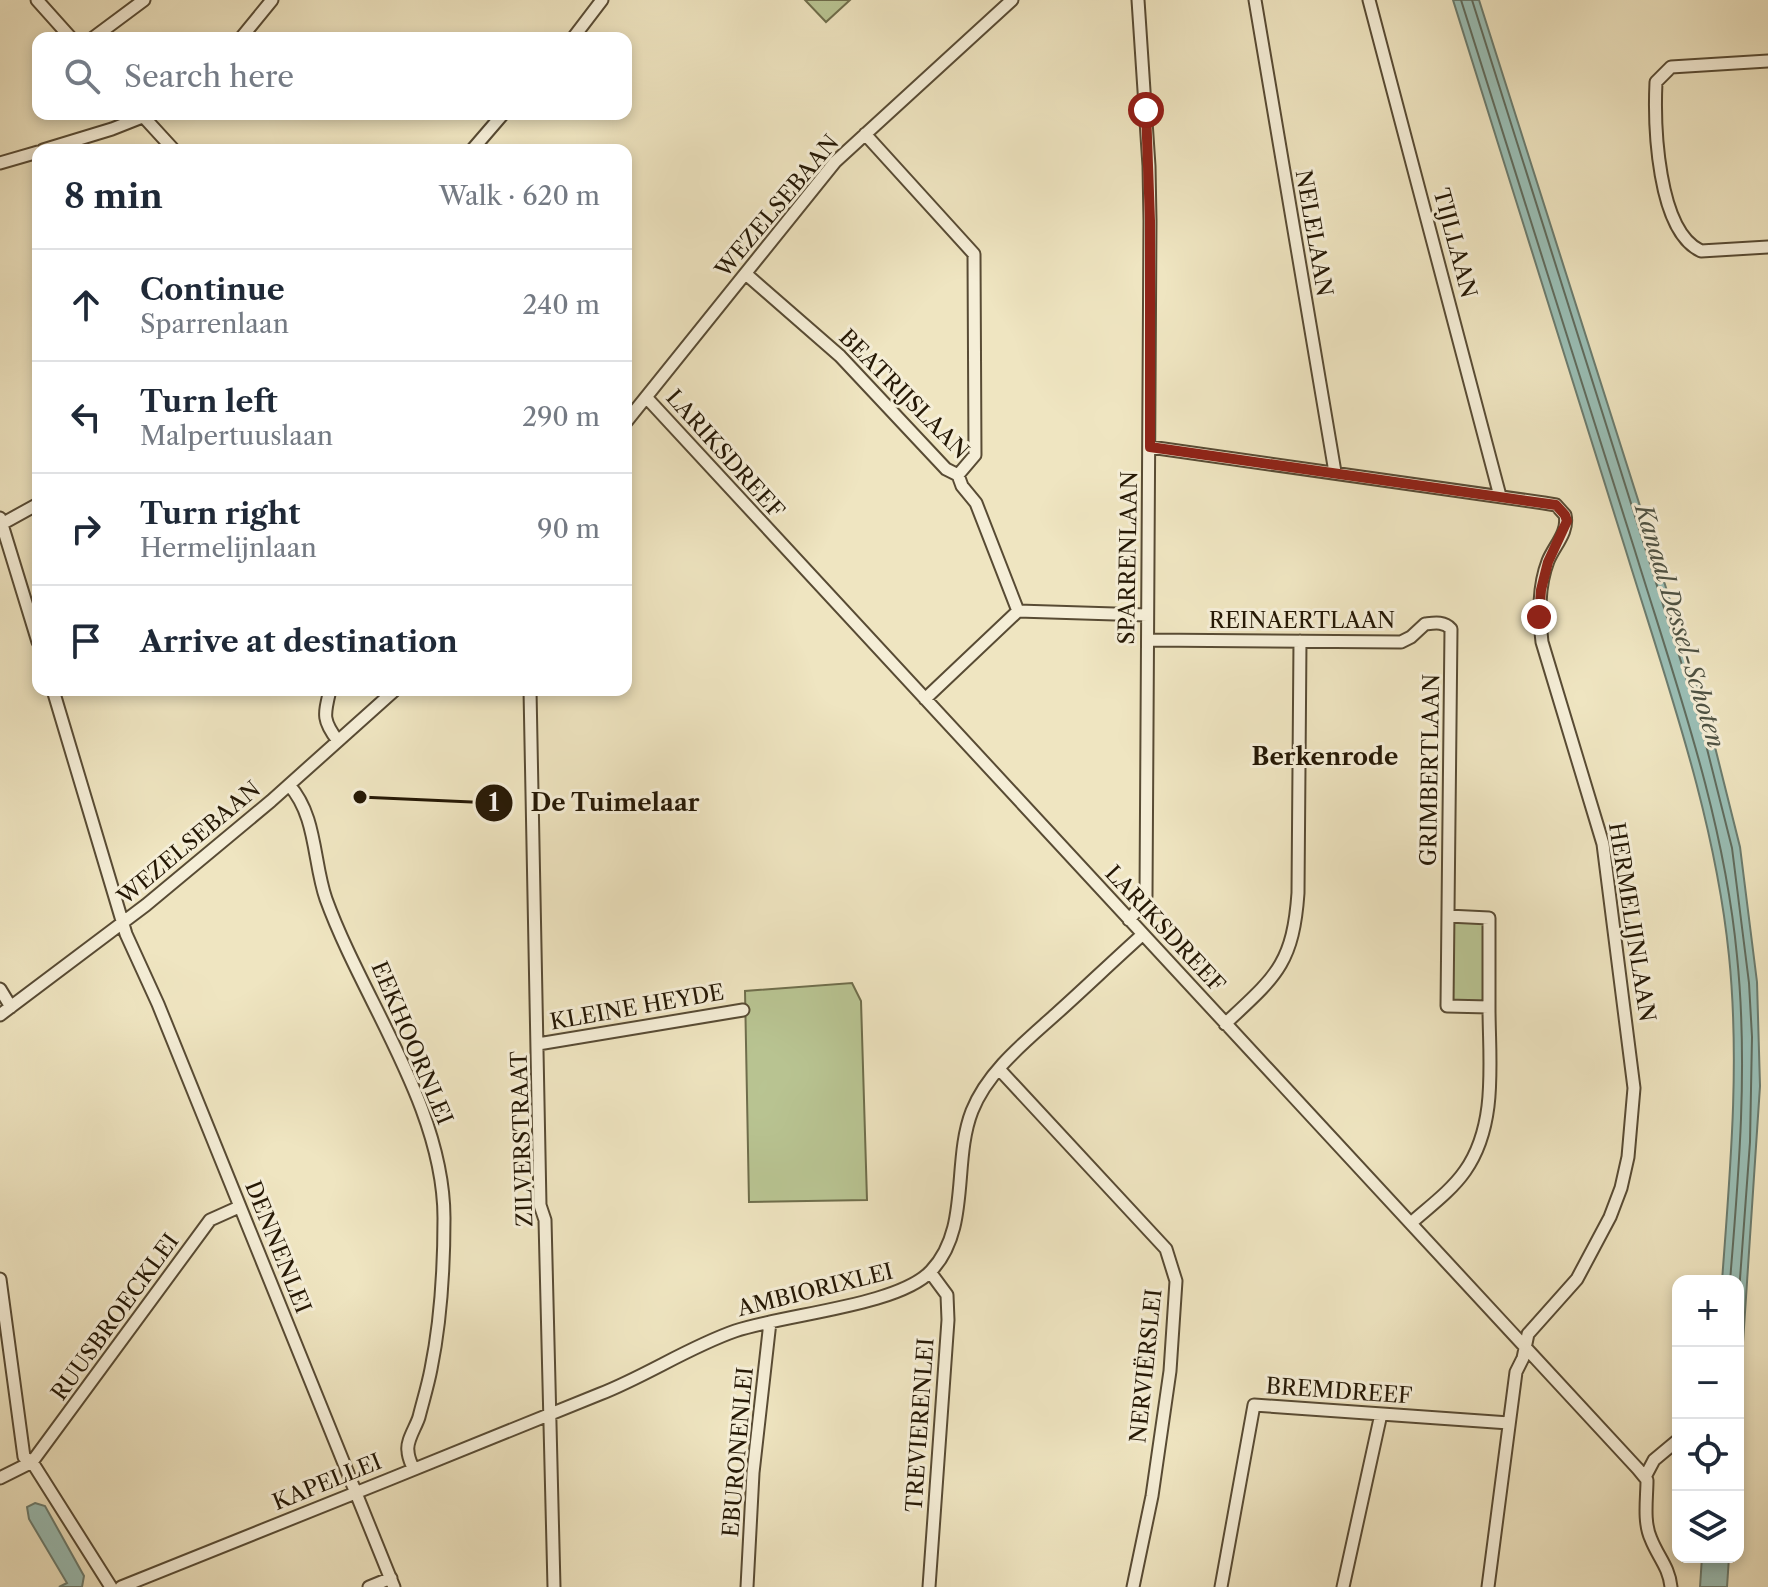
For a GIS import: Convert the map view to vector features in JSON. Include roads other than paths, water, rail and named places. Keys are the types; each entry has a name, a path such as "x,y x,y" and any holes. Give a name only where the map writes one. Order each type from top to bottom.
{"street":[{"path":"37,0 66,32"},
{"path":"101,32 144,0"},
{"path":"246,32 272,0"},
{"path":"578,32 602,0"},
{"name":"SPARRENLAAN","path":"1129,920 1146,896 1149,166 1138,0"},
{"name":"NELELAAN","path":"1255,0 1335,472"},
{"name":"TIJLLAAN","path":"1369,0 1500,496"},
{"name":"WEZELSEBAAN","path":"632,414 835,162 1007,1"},
{"path":"1768,61 1671,67 1656,82 1655,109 1663,188 1680,232 1691,247 1701,251 1768,247"},
{"path":"61,144 131,120"},
{"path":"149,120 169,144"},
{"path":"477,144 498,120"},
{"path":"865,134 974,254 975,455 958,475"},
{"path":"0,163 32,154"},
{"name":"BEATRIJSLAAN","path":"746,274 840,356 946,469 958,475 962,486 976,503 1018,611"},
{"name":"LARIKSDREEF","path":"646,397 1645,1477"},
{"path":"1150,447 1500,496"},
{"name":"HERMELIJNLAAN","path":"1500,496 1556,505 1567,521 1548,562 1539,617 1542,642 1603,844 1634,1088 1628,1157 1610,1217 1577,1279 1528,1334 1525,1345"},
{"path":"32,507 1,522 32,623"},
{"path":"925,699 1018,611 1147,615"},
{"name":"REINAERTLAAN","path":"1148,640 1401,642 1425,624 1449,626"},
{"name":"GRIMBERTLAAN","path":"1449,626 1447,1006 1489,1007"},
{"path":"1225,1024 1271,980 1288,952 1295,930 1300,641"},
{"name":"DENNENLEI","path":"55,696 126,934 158,1004 392,1582"},
{"path":"329,696 324,715 326,726 338,741"},
{"name":"WEZELSEBAAN","path":"0,1015 124,922 289,785 388,696"},
{"name":"ZILVERSTRAAT","path":"530,696 540,1205 545,1220 554,1587"},
{"name":"EEKHOORNLEI","path":"289,785 308,816 326,900 420,1107 442,1182 441,1294 431,1369 407,1448 413,1468"},
{"path":"1411,1223 1463,1174 1480,1143 1489,1102 1489,918 1448,916"},
{"name":"AMBIORIXLEI","path":"549,1415 638,1379 734,1331 883,1296 904,1289 930,1272 945,1252 953,1233 964,1141 972,1112 983,1090 999,1069 1142,935"},
{"path":"0,989 11,1007"},
{"name":"KLEINE HEYDE","path":"538,1044 743,1010"},
{"name":"NERVIËRSLEI","path":"999,1069 1166,1249 1176,1281 1170,1371 1152,1496 1133,1587"},
{"name":"RUUSBROECKLEI","path":"32,1462 210,1220 239,1207"},
{"name":"TREVIERENLEI","path":"929,1587 948,1320 947,1295 930,1272"},
{"path":"0,1279 24,1457 32,1462 111,1587"},
{"name":"EBURONENLEI","path":"747,1587 753,1473 770,1322"},
{"path":"1488,1587 1516,1372 1525,1345"},
{"name":"BREMDREEF","path":"1221,1587 1254,1405 1509,1423"},
{"path":"1343,1587 1381,1414"},
{"name":"KAPELLEI","path":"121,1587 549,1415"},
{"path":"1671,1587 1670,1572 1651,1540 1645,1477 1654,1460 1672,1445"},
{"path":"0,1478 32,1462"},
{"path":"369,1587 392,1582"}],"water":[{"path":"1453,0 1479,0 1709,723 1740,847 1757,982 1760,1086 1744,1327 1744,1275 1722,1275 1733,1118 1734,1037 1729,956 1713,853 1673,701"},
{"path":"35,1503 45,1506 84,1576 82,1587 59,1587 67,1583 29,1519 27,1507"},
{"path":"1702,1563 1729,1563 1727,1587 1700,1587"}],"place":[{"name":"De Tuimelaar","path":"360,797"}],"district":[{"name":"Berkenrode","path":"1325,756"}],"water label":[{"name":"Kanaal Dessel-Schoten","path":"1680,626"}]}
